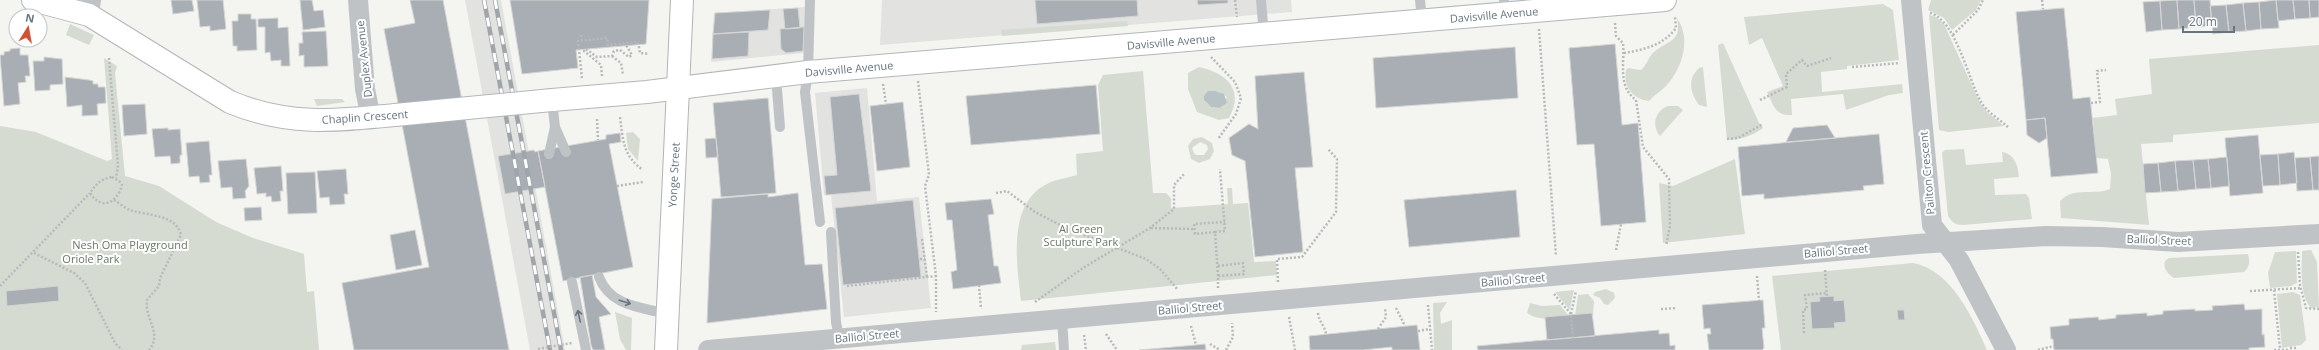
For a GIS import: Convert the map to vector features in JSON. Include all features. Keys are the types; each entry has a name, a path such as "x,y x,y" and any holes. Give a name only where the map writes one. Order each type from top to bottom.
{"street":[{"name":"Chaplin Crescent","path":"33,0 90,8 230,102 248,110 283,119 340,121 678,88"},
{"name":"Duplex Avenue","path":"358,0 365,89 371,118"},
{"name":"Yonge Street","path":"666,350 682,0"},
{"name":"Pailton Crescent","path":"1918,6 1932,225 1959,260 2006,350"},
{"name":"Davisville Avenue","path":"678,88 808,72 1264,35 1421,10 1505,7 1670,8"},
{"name":"Balliol Street","path":"708,350 825,344 1062,319 1945,242 2046,236 2178,242 2319,234"}],"lane":[{"path":"810,0 808,72 805,92 820,222"},
{"path":"1261,0 1264,35"},
{"path":"776,77 780,127"},
{"path":"552,100 555,127 566,152"},
{"path":"549,154 555,127"},
{"path":"825,344 836,322 831,232"},
{"path":"599,276 604,288 614,299 667,314"},
{"path":"572,282 586,350"},
{"path":"1062,319 1064,350"}],"path":[{"path":"1235,0 1237,18"},
{"path":"1953,35 1978,10 1984,0"},
{"path":"2042,0 2043,10"},
{"path":"1918,6 1944,21 1953,35 1981,102 2008,127"},
{"path":"1624,53 1643,50 1664,40 1676,28 1670,8"},
{"path":"1615,22 1616,36 1623,43 1624,53 1622,73 1629,95 1636,100 1643,147 1669,179 1670,226 1666,246"},
{"path":"1539,29 1556,256"},
{"path":"581,35 582,41"},
{"path":"582,80 578,41 607,38 608,45 638,42 640,53 649,54"},
{"path":"612,56 614,50 620,50 629,57 632,55 626,46"},
{"path":"602,78 601,65 584,51 586,48 597,57 612,56 621,63 623,77"},
{"path":"1211,57 1235,82 1241,98 1236,114 1218,139"},
{"path":"109,58 118,166 116,178"},
{"path":"1760,100 1787,87 1786,74 1802,60 1807,66 1831,58"},
{"path":"1852,67 1903,63"},
{"path":"2091,103 2100,102 2097,71 2106,70"},
{"path":"918,80 929,175 925,186 936,276 936,314"},
{"path":"883,84 886,104"},
{"path":"620,117 622,138 626,151 633,162 643,170"},
{"path":"597,119 598,140"},
{"path":"1727,139 1738,138 1763,124"},
{"path":"1278,282 1277,259 1302,257 1336,212 1336,159 1328,149"},
{"path":"1220,168 1225,222 1225,231 1195,234 1194,224 1225,222"},
{"path":"1031,305 1083,268 1150,228 1174,209 1174,186 1185,173"},
{"path":"0,286 34,253 90,193 96,184 105,178 116,178 122,185 119,194 114,200 103,203 96,201 90,193"},
{"path":"617,186 642,182"},
{"path":"996,193 1007,191 1036,212 1066,228 1119,247 1146,259 1160,269 1179,292"},
{"path":"114,200 128,210 166,219 177,224 181,235 160,278 159,286 147,300 148,314 155,334 155,340 149,350"},
{"path":"1616,250 1621,224"},
{"path":"1150,228 1195,230"},
{"path":"1215,232 1218,276"},
{"path":"922,239 927,277"},
{"path":"2298,248 2301,288 2306,308 2319,309"},
{"path":"34,253 74,273 85,283 115,343 122,350"},
{"path":"920,259 925,259"},
{"path":"1218,276 1244,274 1243,263 1218,265 1218,276 1218,288"},
{"path":"1804,333 1802,310 1807,309 1805,295 1827,295 1824,267"},
{"path":"1757,273 1759,301"},
{"path":"842,287 936,276"},
{"path":"978,285 981,302"},
{"path":"1573,338 1571,314 1576,288"},
{"path":"2250,291 2301,288"},
{"path":"2274,290 2280,349"},
{"path":"1551,291 1571,314"},
{"path":"1428,301 1432,350"},
{"path":"1394,304 1405,326"},
{"path":"1378,329 1386,317 1384,305"},
{"path":"1662,309 1677,308"},
{"path":"1317,311 1319,320 1325,327 1326,334"},
{"path":"1288,314 1295,350"},
{"path":"1226,350 1233,337 1232,318"},
{"path":"1190,322 1196,345"},
{"path":"1418,331 1430,329"},
{"path":"1104,330 1117,350"},
{"path":"1084,331 1086,350"},
{"path":"538,349 572,343"},
{"path":"1210,344 1220,350"},
{"path":"2038,350 2054,346"},
{"path":"2274,350 2297,348"}],"shaded area":[{"path":"465,0 501,0 565,350 530,350"},
{"path":"882,0 1291,0 1292,12 880,45"},
{"path":"805,7 804,53 711,62 714,13"},
{"path":"867,88 877,201 919,197 931,308 844,317 831,195 824,195 815,93"},
{"path":"1208,91 1215,91 1224,94 1227,103 1219,108 1211,107 1204,100 1204,96"}],"green space":[{"path":"1931,0 1981,0 1976,10 1952,30 1944,18 1928,10"},
{"path":"1883,4 1893,10 1899,60 1847,66 1847,69 1821,72 1822,92 1902,84 1903,93 1889,95 1846,110 1843,94 1791,99 1792,115 1786,115 1778,112 1767,92 1783,86 1762,38 1749,45 1744,17"},
{"path":"1929,15 1936,17 1944,24 1979,101 1987,112 2004,126 1948,132 1939,130"},
{"path":"1677,19 1680,22 1684,36 1684,50 1677,70 1670,82 1649,101 1638,98 1633,95 1627,86 1625,76 1626,70 1628,68 1641,70 1654,52 1675,37 1678,27"},
{"path":"1127,21 1128,26 1002,36 1001,30"},
{"path":"70,24 94,35 89,45 66,35"},
{"path":"1723,43 1759,123 1763,128 1742,138 1727,140 1718,45"},
{"path":"2319,45 2319,123 2173,135 2173,142 2141,144 2149,225 2061,218 2060,201 2066,196 2078,192 2097,192 2110,189 2111,174 2108,159 2096,158 2093,118 2117,115 2115,99 2152,94 2149,59"},
{"name":"Oriole Park","path":"104,58 117,66 115,73 125,176 159,186 216,222 253,238 304,254 307,292 314,291 319,350 0,350 0,126 36,132 107,161 112,159"},
{"path":"1199,67 1217,73 1225,78 1234,91 1235,99 1229,118 1219,120 1197,112 1188,89 1188,73","holes":["1219,92 1227,97 1219,108 1211,107 1204,100"]},
{"path":"1703,67 1707,107 1699,105 1691,86 1691,81 1695,72 1699,68"},
{"name":"Al Green Sculpture Park","path":"1143,71 1153,193 1166,193 1171,198 1171,208 1228,204 1227,188 1232,188 1233,204 1248,203 1254,262 1276,261 1277,275 1021,301 1017,237 1020,221 1025,207 1033,194 1045,185 1077,175 1076,154 1103,151 1098,85 1103,75"},
{"path":"314,99 342,99 345,102 317,106"},
{"path":"1668,106 1678,106 1683,110 1660,136 1657,132 1655,123 1657,115"},
{"path":"633,132 640,139 638,161 628,149 626,133"},
{"path":"1202,137 1212,143 1214,151 1210,159 1199,163 1191,159 1188,146 1193,139","holes":["1200,142 1207,145 1208,149 1204,155 1196,155 1192,148"]},
{"path":"1964,149 1966,165 2003,162 2002,152 2013,158 2017,165 2019,177 1994,179 1995,195 2026,194 2029,198 2032,219 1963,225 1956,224 1952,221 1948,216 1942,153 1945,150"},
{"path":"1735,159 1745,234 1663,243 1659,183 1673,186"},
{"path":"2311,250 2317,262 2319,307 2311,308 2307,302 2303,288 2302,251"},
{"path":"2296,251 2297,283 2291,286 2270,288 2268,273 2275,252"},
{"path":"2248,254 2249,264 2244,272 2174,278 2165,269 2165,261 2169,258"},
{"path":"1913,263 1927,267 1950,285 1968,311 1987,350 1781,350 1772,276"},
{"path":"1606,289 1614,293 1615,298 1608,305 1604,304 1600,298 1593,295 1595,292"},
{"path":"1574,290 1570,309 1569,309 1555,292"},
{"path":"2293,292 2300,295 2306,340 2301,345 2282,348 2277,294"},
{"path":"1588,294 1594,301 1593,315 1575,316 1578,295"},
{"path":"1447,302 1440,313 1441,324 1452,320 1452,350 1434,350 1433,303"},
{"path":"1530,303 1542,306 1560,305 1569,316 1548,319 1537,318 1527,313"},
{"path":"615,312 632,318 631,350 626,350 620,339"},
{"path":"1055,342 1056,350 1021,350 1022,345"}],"building":[{"path":"171,0 192,0 194,11 173,14"},
{"path":"197,0 223,0 226,29 210,31 210,26 200,27"},
{"path":"300,0 312,0 314,11 323,10 325,27 303,30"},
{"path":"410,0 443,0 509,350 354,350 342,283 429,267 384,29 415,23"},
{"path":"510,0 649,0 646,44 576,50 578,68 522,74"},
{"path":"1035,0 1137,0 1138,16 1037,24"},
{"path":"1197,0 1228,0 1228,3 1198,5"},
{"path":"2177,0 2194,0 2196,27 2179,29"},
{"path":"2177,0 2179,29 2162,30 2160,1"},
{"path":"2194,0 2210,0 2212,26 2196,27"},
{"path":"2276,0 2293,0 2295,19 2278,21"},
{"path":"2276,0 2279,28 2261,29 2259,2"},
{"path":"2293,0 2309,0 2310,18 2295,19"},
{"path":"2309,0 2319,0 2319,17 2310,18"},
{"path":"2160,1 2162,30 2146,32 2143,2"},
{"path":"2259,2 2261,29 2246,31 2243,3"},
{"path":"2243,3 2246,31 2229,32 2226,5"},
{"path":"2226,5 2229,32 2213,34 2210,6"},
{"path":"798,8 800,28 785,29 783,9"},
{"path":"2064,8 2073,99 2090,97 2098,173 2051,177 2045,118 2026,120 2016,12"},
{"path":"770,10 768,30 713,34 715,13"},
{"path":"238,14 251,14 251,19 256,19 257,50 237,51 237,46 233,46 232,21 238,21"},
{"path":"278,18 278,28 288,27 290,66 281,66 281,60 271,61 270,52 265,53 265,27 258,27 258,19"},
{"path":"804,27 803,51 786,53 781,49 780,29"},
{"path":"326,31 328,66 304,67 304,55 299,56 299,43 303,43 302,32"},
{"path":"749,32 748,56 712,59 713,34"},
{"path":"1615,44 1622,125 1638,123 1646,222 1601,226 1594,144 1577,145 1569,48"},
{"path":"1515,47 1518,98 1376,108 1373,58"},
{"path":"20,48 20,55 28,55 30,76 25,76 26,82 18,83 20,104 4,106 0,55 4,55 4,52 10,51 10,49"},
{"path":"44,57 62,59 63,84 50,85 50,90 35,91 33,61 44,61"},
{"path":"1304,72 1313,167 1295,168 1303,252 1255,257 1245,161 1232,155 1229,138 1249,124 1258,129 1255,76"},
{"path":"65,77 93,81 93,84 98,84 98,87 105,87 106,103 97,104 98,115 82,116 82,105 67,107"},
{"path":"1096,85 1100,134 971,145 966,96"},
{"path":"859,94 871,191 826,195 824,176 837,175 830,97"},
{"path":"768,98 776,193 721,197 713,103"},
{"path":"903,102 910,167 877,171 870,106"},
{"path":"145,104 147,134 124,136 122,105"},
{"path":"2045,118 2047,138 2039,143 2027,135 2026,120"},
{"path":"1827,125 1835,138 1786,142 1793,128"},
{"path":"168,128 168,130 180,129 182,155 180,155 180,163 171,164 170,156 155,157 152,129"},
{"path":"620,133 621,142 609,144 633,267 563,281 538,151 606,139 606,135"},
{"path":"1879,134 1884,184 1863,186 1864,190 1764,199 1764,194 1742,196 1738,147"},
{"path":"2258,135 2263,193 2230,196 2225,138"},
{"path":"716,138 718,157 706,158 705,139"},
{"path":"209,141 212,175 209,175 210,182 200,183 199,176 189,177 186,143"},
{"path":"534,150 535,152 538,151 545,187 505,194 498,156"},
{"path":"2294,152 2297,183 2280,185 2278,154"},
{"path":"2278,154 2280,185 2263,186 2260,155"},
{"path":"2319,156 2319,190 2313,190 2310,157"},
{"path":"2227,157 2229,186 2211,188 2208,159"},
{"path":"2310,157 2313,190 2297,191 2295,158"},
{"path":"246,159 249,186 245,191 246,198 233,199 232,187 221,188 218,161"},
{"path":"2208,159 2211,188 2196,189 2193,160"},
{"path":"2193,160 2196,189 2178,191 2175,161"},
{"path":"2175,161 2178,191 2161,192 2158,163"},
{"path":"2158,163 2161,192 2145,193 2143,164"},
{"path":"281,166 283,191 280,191 281,201 272,202 271,196 266,197 266,193 257,194 254,168"},
{"path":"346,169 348,194 344,194 345,204 330,205 329,197 320,198 317,171"},
{"path":"315,172 317,213 288,214 286,173"},
{"path":"1516,190 1520,237 1409,247 1404,200"},
{"path":"798,193 805,265 822,264 827,309 707,323 712,199 768,194 768,197"},
{"path":"991,199 994,214 988,215 994,266 998,266 1001,283 953,289 951,272 957,270 952,220 947,220 945,203"},
{"path":"913,200 921,277 843,285 835,208"},
{"path":"261,207 262,220 245,221 244,208"},
{"path":"415,230 422,265 396,270 390,235"},
{"path":"592,275 596,297 611,314 599,317 605,350 593,350 591,345 580,277"},
{"path":"58,286 59,301 7,306 6,291"},
{"path":"1834,296 1834,301 1844,300 1846,322 1834,323 1835,328 1812,329 1810,302 1820,301 1819,297"},
{"path":"1763,300 1765,328 1762,328 1764,348 1762,350 1709,350 1707,334 1711,334 1710,328 1704,329 1702,305"},
{"path":"2244,304 2245,310 2262,309 2262,335 2264,334 2265,347 2249,348 2249,350 2054,350 2053,339 2051,339 2050,327 2069,325 2069,319 2098,317 2099,320 2116,318 2116,315 2147,313 2147,316 2163,314 2163,311 2195,309 2195,311 2213,310 2212,306"},
{"path":"1897,310 1904,310 1905,320 1898,320"},
{"path":"1592,313 1595,336 1547,340 1545,317"},
{"path":"1417,325 1420,350 1392,350 1392,347 1363,350 1310,350 1309,336"},
{"path":"1659,330 1659,334 1669,333 1670,346 1675,345 1675,350 1478,350 1477,346"},
{"path":"1205,344 1206,350 1139,350 1196,345"}],"railway":[{"path":"484,0 550,350"},
{"path":"495,0 561,350"}],"park label":[{"name":"Nesh Oma Playground","path":"130,245"}]}
